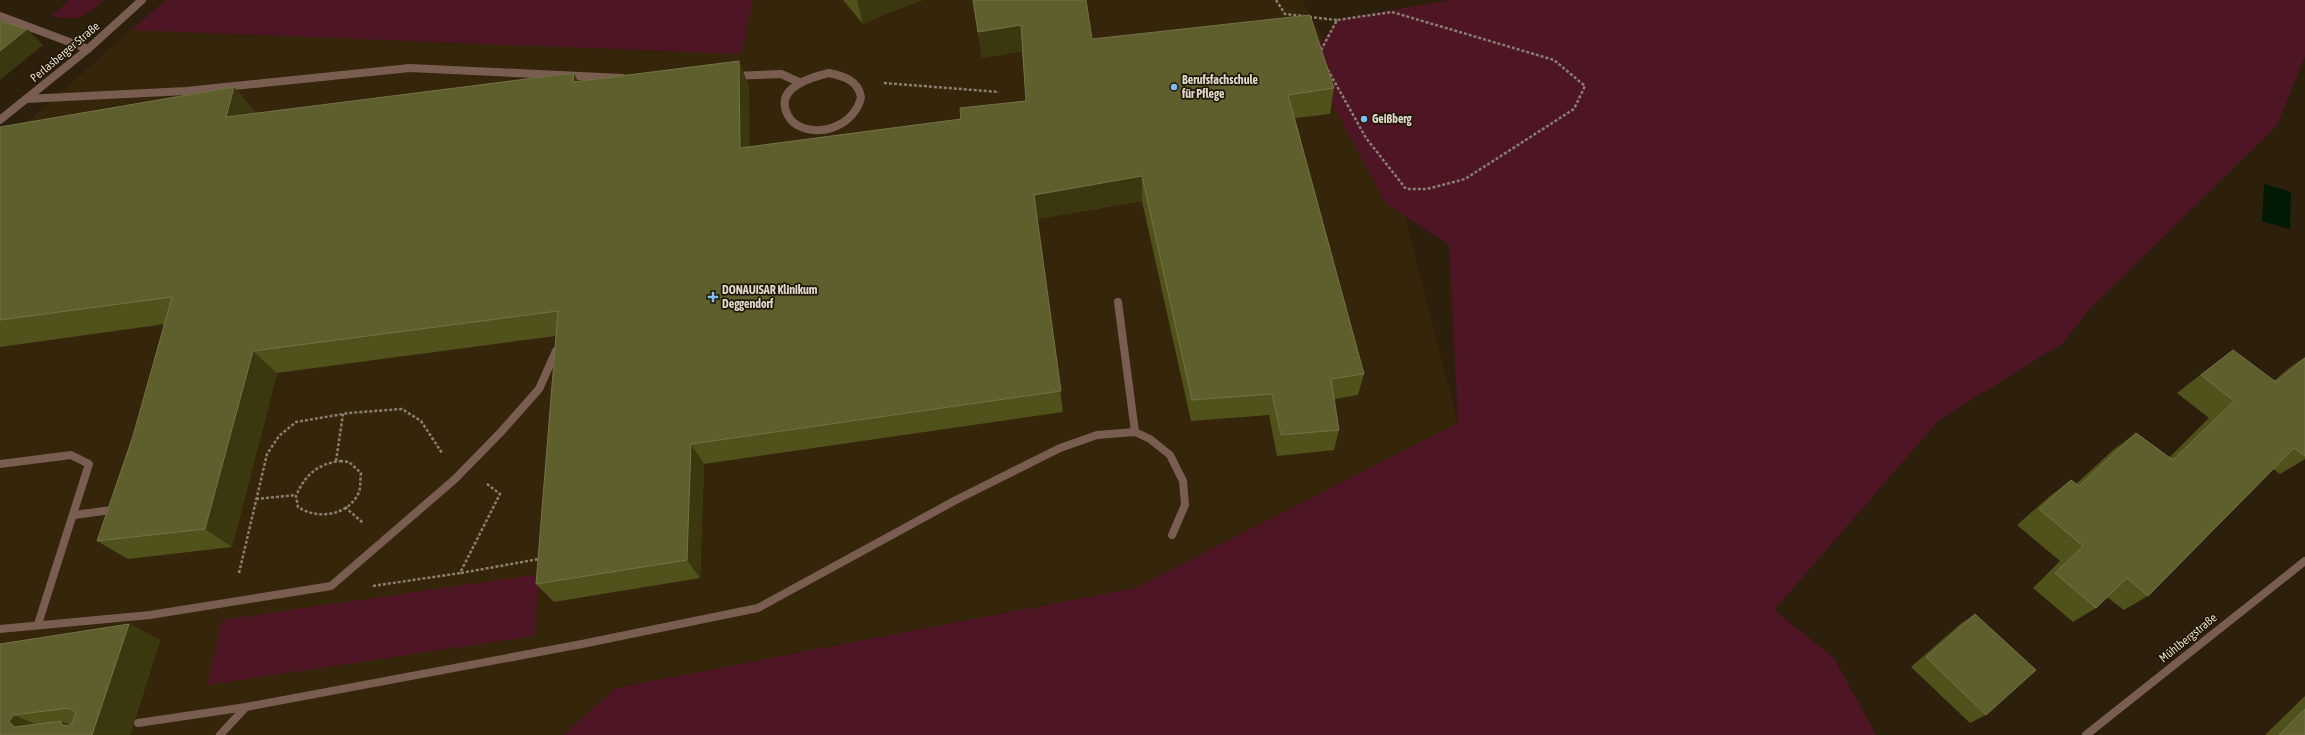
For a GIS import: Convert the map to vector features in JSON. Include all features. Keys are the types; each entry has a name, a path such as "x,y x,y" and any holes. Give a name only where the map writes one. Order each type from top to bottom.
{"street":[{"name":"Perlasberger Straße","path":"0,120 88,49 142,0"},
{"path":"0,16 65,39 88,49"},
{"path":"26,98 186,91 410,68 634,78"},
{"path":"829,73 852,80 860,91 860,105 854,115 845,122 821,130 798,125 790,119 785,111 784,102 788,93 799,82 816,74 829,73"},
{"path":"726,76 781,74 799,82"},
{"path":"1118,302 1135,432"},
{"path":"0,629 38,624 150,615 233,603 331,586 455,479 539,389 556,351"},
{"path":"138,722 246,707 582,644 758,608 956,500 1060,448 1097,435 1135,432 1150,439 1170,455 1183,481 1185,505 1172,535"},
{"path":"0,464 71,455 90,464 38,624"},
{"path":"74,515 129,507"},
{"name":"Mühlbergstraße","path":"2086,735 2305,561"},
{"path":"220,735 246,707"}],"path":[{"path":"1276,0 1285,14 1338,20 1392,12 1554,60 1585,86 1574,109 1465,179 1427,189 1406,189 1366,138 1319,54 1338,20"},
{"path":"852,80 999,92"},
{"path":"233,603 267,454 277,438 296,422 343,414 402,409 419,419 434,438 455,479"},
{"path":"336,461 343,414"},
{"path":"336,461 349,462 361,473 360,490 345,507 335,513 313,516 305,513 298,508 296,495 302,482 309,473 319,466 336,461"},
{"path":"460,573 500,494 465,468"},
{"path":"256,499 296,495"},
{"path":"331,586 360,588 539,559"}],"shaded area":[{"path":"69,0 104,0 92,11 81,17 68,18 52,16"},
{"path":"166,0 753,0 741,54 131,30"},
{"name":"DONAUISAR Klinikum Deggendorf","path":"753,0 1302,0 1393,171 1458,423 1135,588 616,688 563,735 0,735 0,146 131,30 741,54"},
{"path":"1449,0 2305,0 2305,56 2277,125 2087,312 2063,343 1939,420 1774,610 1834,658 1876,735 563,735 616,688 1135,588 1458,423 1449,245 1386,204 1309,60 1337,20"},
{"path":"2264,184 2291,192 2290,229 2262,221"},
{"path":"540,574 534,636 207,685 222,620"}],"building":[{"path":"973,0 1086,0 1092,39 1310,15 1334,88 1288,95 1364,374 1331,379 1339,430 1281,435 1272,394 1192,400 1142,176 1034,195 1061,391 691,444 687,560 536,584 558,311 253,351 205,529 97,541 133,436 172,297 0,320 0,127 234,87 226,117 574,73 573,82 739,61 740,148 961,119 960,108 1026,101 1021,25 978,32"},
{"path":"0,21 27,29 0,51"},
{"path":"2233,350 2276,382 2305,358 2305,456 2294,448 2148,596 2127,578 2096,608 2055,573 2083,546 2039,509 2071,480 2079,486 2136,433 2173,460 2234,401 2201,375"},
{"path":"1975,614 2036,670 1986,715 1926,657"},
{"path":"129,624 92,735 0,735 0,644","holes":["69,708 76,713 72,723 68,726 62,725 61,721 14,727 9,721 14,715"]},
{"path":"2305,709 2305,735 2279,735"}],"place":[{"name":"Berufsfachschule für Pflege","path":"1174,87"},
{"name":"Geißberg","path":"1364,119"},
{"name":"DONAUISAR Klinikum Deggendorf","path":"713,297"}]}
